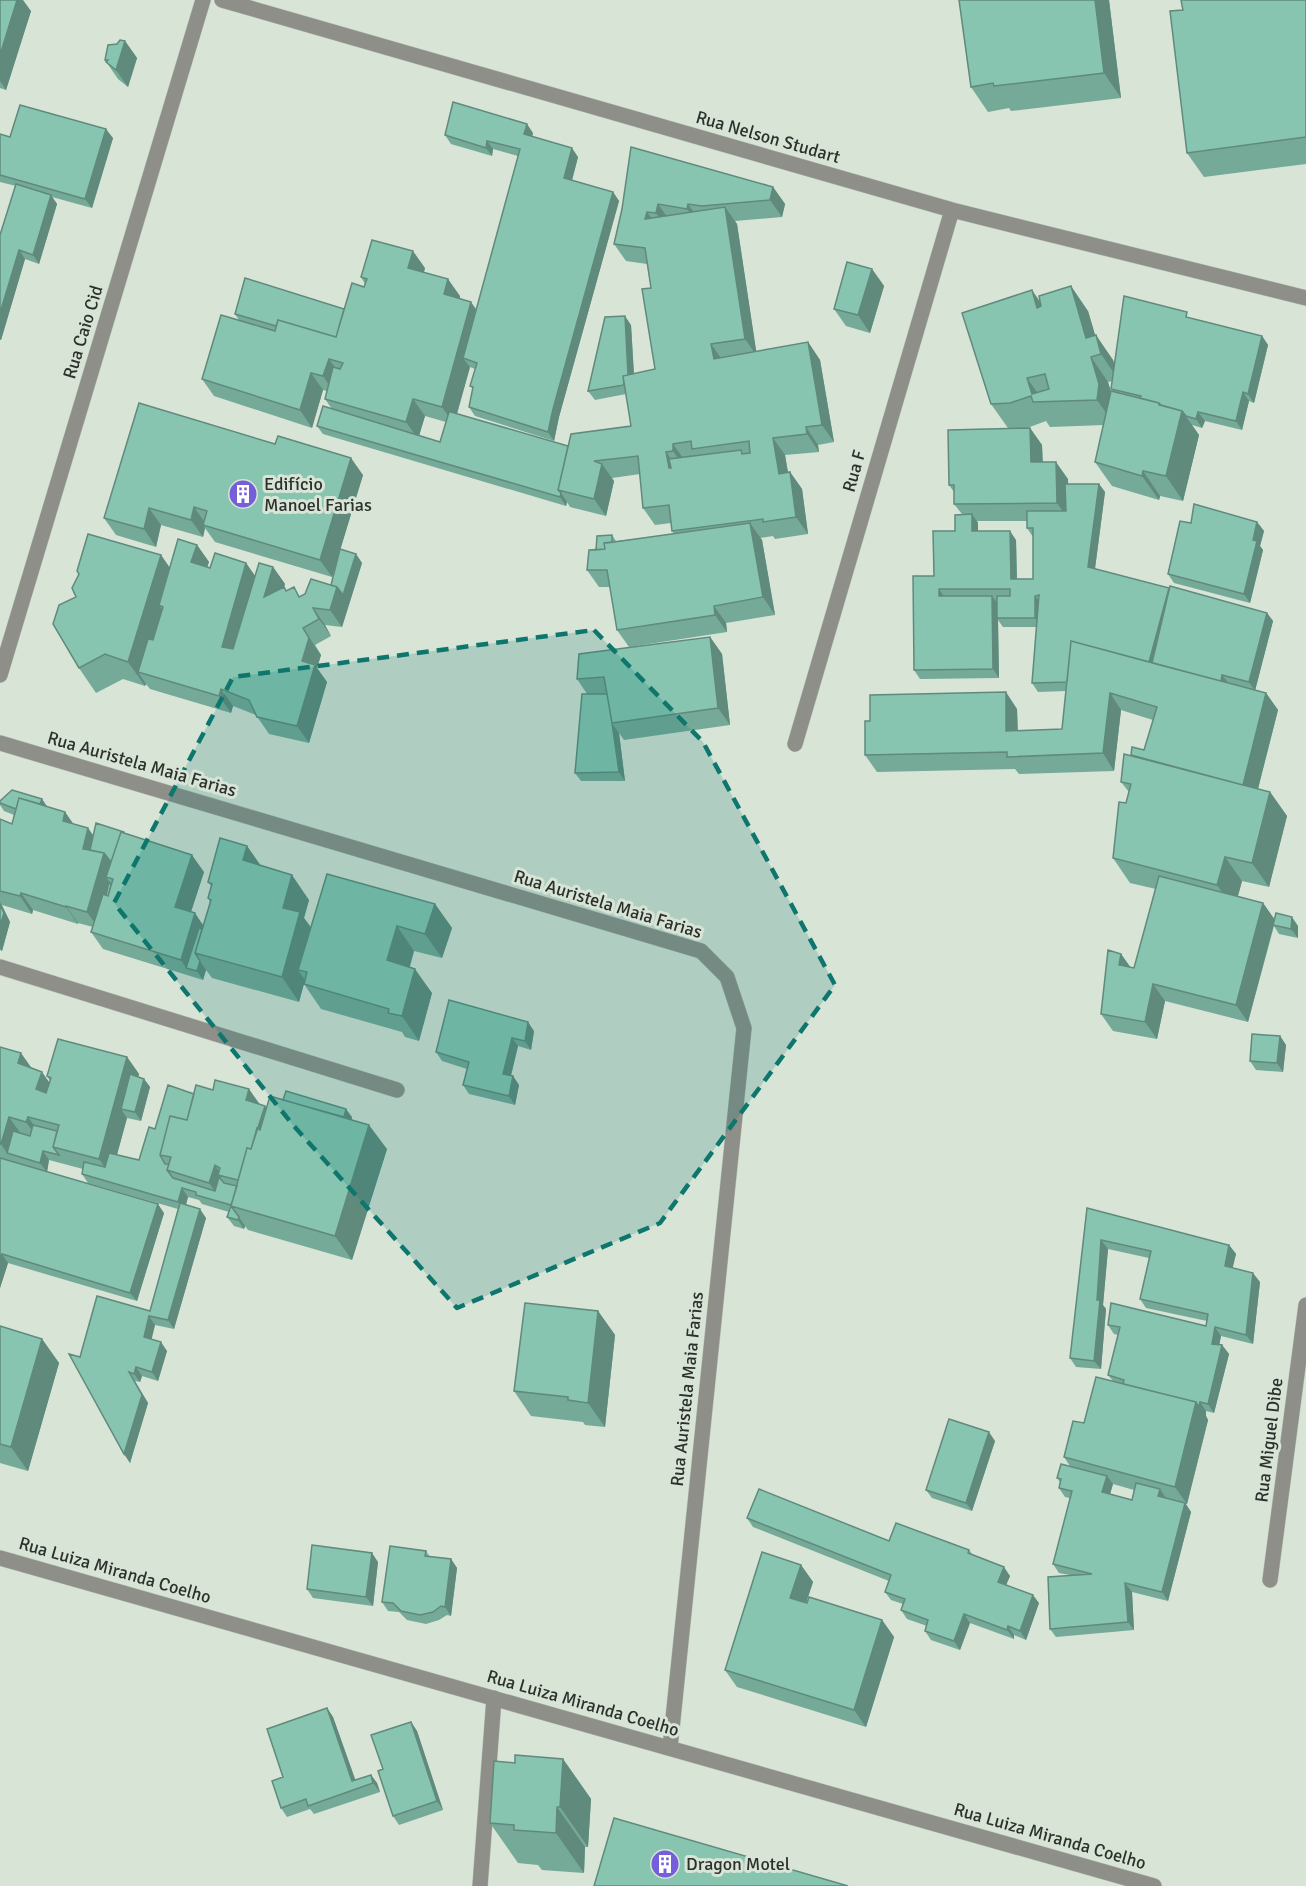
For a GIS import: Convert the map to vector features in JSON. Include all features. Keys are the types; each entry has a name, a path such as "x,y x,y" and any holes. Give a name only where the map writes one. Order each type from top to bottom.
{"street":[{"name":"Rua Caio Cid","path":"0,675 203,0"},
{"name":"Rua Nelson Studart","path":"222,0 951,210 1306,298"},
{"name":"Rua F","path":"795,744 951,210"},
{"name":"Rua Auristela Maia Farias","path":"0,743 701,951 727,977 744,1028 670,1748"},
{"path":"0,967 397,1090"},
{"name":"Rua Miguel Dibe","path":"1270,1580 1306,1305"},
{"name":"Rua Luiza Miranda Coelho","path":"0,1558 1154,1886"},
{"path":"480,1886 494,1698"}],"highlighted area":[{"path":"594,630 703,742 835,985 660,1223 457,1308 293,1125 114,903 233,677"}],"building":[{"path":"0,0 17,0 0,55"},
{"path":"959,0 1095,0 1104,73 971,87"},
{"path":"1181,0 1306,0 1306,137 1187,153 1170,11 1183,10"},
{"path":"120,40 125,41 116,70 106,62 108,60 105,60 108,45 117,44"},
{"path":"453,102 527,124 524,134 572,148 564,178 613,192 548,432 469,407 473,387 470,386 477,363 463,358 520,149 487,141 486,148 445,135"},
{"path":"20,105 106,129 85,199 0,175 0,134 10,137"},
{"path":"631,147 773,187 770,200 702,206 688,204 687,209 658,204 656,213 647,212 645,219 725,207 745,339 711,344 714,359 808,342 822,425 806,427 807,434 773,438 779,474 790,472 796,517 672,531 669,505 643,508 638,456 594,461 602,464 594,499 558,490 571,434 631,426 623,376 655,369 642,289 651,288 645,248 614,244 622,209","holes":["691,441 692,449 749,441 750,453 742,454 741,450 669,459 671,468 669,468 666,452 673,451 673,444"]},
{"path":"16,184 51,195 33,255 19,250 0,313 0,235"},
{"path":"372,240 413,251 408,268 448,279 444,294 471,302 442,407 413,399 406,422 325,399 333,367 340,369 343,363 329,359 323,376 311,373 300,410 202,379 221,315 275,331 278,320 336,337 352,283 364,287 367,279 361,277"},
{"path":"847,262 872,269 858,315 834,309"},
{"path":"245,278 344,309 336,337 278,320 276,326 235,314"},
{"path":"1071,286 1086,338 1096,335 1101,354 1091,357 1099,384 1097,400 1033,402 1031,396 1010,403 991,404 962,313 1032,290 1037,308 1041,306 1039,296","holes":["1045,374 1049,389 1032,394 1027,378"]},
{"path":"1124,296 1187,312 1186,317 1262,336 1248,394 1243,392 1236,421 1198,412 1196,419 1186,416 1182,411 1140,398 1141,396 1111,389"},
{"path":"625,316 628,375 623,376 624,385 588,391 605,317"},
{"path":"1111,391 1182,411 1166,476 1143,471 1142,476 1095,462"},
{"name":"Edifício Manoel Farias","path":"139,403 275,444 278,436 351,458 320,560 203,525 207,511 194,507 191,520 149,508 144,529 104,518"},
{"path":"323,406 440,442 449,412 451,412 568,446 558,490 561,493 560,497 317,426"},
{"path":"1030,428 1031,462 1056,462 1057,503 954,504 954,485 949,485 948,430"},
{"path":"1065,484 1099,484 1088,567 1169,588 1149,662 1071,641 1067,682 1032,683 1039,595 1035,596 1035,618 997,618 997,596 1010,596 1010,589 939,589 939,596 992,596 993,669 914,670 913,576 934,576 933,531 955,531 955,515 972,514 972,531 1010,531 1011,579 1033,579 1033,528 1027,528 1027,511 1066,511"},
{"path":"1194,504 1257,522 1253,540 1257,541 1244,594 1168,574 1180,521 1191,523"},
{"path":"750,523 763,597 714,606 715,615 617,630 607,570 587,570 589,550 605,549 604,543"},
{"path":"88,534 161,555 128,662 105,654 79,668 53,624 59,605 76,597 72,588 79,574 77,571"},
{"path":"612,535 612,542 604,543 605,549 596,550 597,536"},
{"path":"178,539 197,545 191,562 210,568 215,553 246,563 222,647 233,649 259,563 273,567 264,597 284,587 286,591 294,587 299,597 305,594 311,579 337,587 330,610 313,608 319,619 303,628 309,638 302,661 315,665 297,726 257,717 249,700 221,689 219,696 138,672 148,639 153,640 163,607 159,605"},
{"path":"340,549 356,554 343,595 337,587 331,585"},
{"path":"1170,586 1267,613 1249,682 1222,675 1221,681 1152,663"},
{"path":"710,637 718,708 612,723 604,677 577,679 579,654"},
{"path":"1071,641 1266,693 1243,785 1131,755 1132,747 1144,750 1157,707 1110,693 1103,753 1007,757 1007,752 865,755 865,721 870,721 870,695 1006,692 1006,731 1062,729"},
{"path":"582,694 607,694 619,772 575,773"},
{"path":"1124,754 1270,792 1252,863 1225,857 1217,885 1113,858 1119,802 1126,803 1131,784 1121,782"},
{"path":"12,790 42,799 40,804 19,798 16,809 0,803"},
{"path":"19,798 65,812 63,821 88,828 83,849 104,853 87,912 21,893 20,896 0,891 0,819 12,824"},
{"path":"96,823 124,832 121,832 111,862 104,853 90,850"},
{"path":"121,832 192,855 175,907 195,913 181,960 91,932 103,894 108,896 113,879 106,877"},
{"path":"220,838 247,846 243,860 292,875 283,908 300,912 282,977 195,953 211,900 208,898 212,884 208,882"},
{"path":"327,874 435,904 425,934 397,926 387,960 415,969 402,1016 388,1013 389,1009 304,984 307,972 298,970"},
{"path":"1159,876 1263,903 1236,1005 1153,984 1145,1022 1101,1014 1108,950 1121,954 1119,965 1134,968"},
{"path":"109,882 111,885 108,896 106,895"},
{"path":"0,905 4,913 0,926"},
{"path":"1276,913 1292,917 1291,929 1273,925"},
{"path":"199,928 202,929 195,953 200,961 197,971 186,968"},
{"path":"449,1000 528,1022 525,1041 512,1038 503,1074 513,1076 509,1096 463,1085 469,1062 436,1052"},
{"path":"1252,1034 1280,1036 1277,1063 1250,1061"},
{"path":"58,1039 127,1057 99,1159 53,1147 59,1125 28,1117 26,1122 9,1117 0,1144 0,1047 21,1053 18,1063 42,1072 36,1089 46,1093 51,1078 47,1076"},
{"path":"130,1074 144,1079 135,1112 121,1109"},
{"path":"215,1080 249,1089 246,1100 265,1106 251,1149 247,1148 238,1180 218,1175 220,1168 215,1165 209,1183 167,1170 171,1157 160,1155 170,1116 187,1120 196,1085 213,1090"},
{"path":"168,1085 194,1094 187,1120 170,1116 160,1155 165,1164 169,1164 167,1170 173,1178 215,1191 219,1177 224,1183 237,1186 231,1205 196,1195 196,1192 182,1188 178,1202 82,1174 84,1162 105,1167 109,1153 139,1160 149,1127 155,1129"},
{"path":"286,1091 346,1109 344,1117 283,1100"},
{"path":"270,1096 369,1125 335,1236 231,1206 247,1148 251,1149 257,1128 260,1130"},
{"path":"33,1125 57,1131 53,1147 59,1155 43,1151 40,1163 7,1153 13,1131 30,1136"},
{"path":"0,1158 158,1204 130,1293 2,1254 0,1259"},
{"path":"180,1203 200,1209 168,1320 149,1316 144,1337 161,1342 152,1372 136,1367 134,1374 129,1372 142,1395 124,1454 69,1354 80,1357 97,1296 150,1311"},
{"path":"231,1206 239,1217 238,1220 227,1217"},
{"path":"1087,1208 1229,1245 1225,1266 1253,1273 1246,1335 1215,1327 1212,1344 1222,1345 1208,1404 1200,1402 1199,1407 1196,1402 1123,1384 1124,1380 1108,1375 1120,1327 1108,1325 1111,1303 1206,1326 1208,1314 1140,1299 1151,1251 1101,1240 1097,1300 1100,1300 1094,1361 1070,1358"},
{"path":"525,1303 598,1311 588,1403 568,1400 568,1397 514,1391"},
{"path":"0,1326 42,1339 11,1447 0,1444"},
{"path":"1096,1377 1196,1402 1175,1487 1064,1457 1073,1421 1084,1423"},
{"path":"949,1419 989,1432 966,1503 926,1490"},
{"path":"1061,1464 1107,1476 1102,1492 1132,1500 1136,1483 1160,1489 1158,1496 1185,1503 1162,1592 1125,1583 1128,1622 1050,1629 1048,1577 1092,1574 1053,1564 1072,1491 1059,1488 1061,1479 1057,1478"},
{"path":"759,1489 889,1541 896,1523 969,1550 968,1553 1004,1567 998,1582 1033,1595 1020,1631 1008,1626 1007,1630 964,1614 954,1641 925,1631 928,1620 901,1610 905,1599 885,1592 891,1575 747,1518"},
{"path":"312,1545 372,1553 366,1597 307,1589"},
{"path":"390,1546 426,1551 425,1556 451,1559 445,1607 441,1606 433,1612 420,1615 401,1611 393,1603 382,1602"},
{"path":"762,1552 801,1565 790,1598 807,1603 809,1597 882,1620 854,1710 725,1670"},
{"path":"327,1708 352,1781 371,1775 373,1783 308,1806 306,1799 281,1808 272,1781 283,1777 267,1729"},
{"path":"411,1722 437,1801 393,1816 378,1771 383,1769 371,1735"},
{"path":"515,1755 563,1759 556,1833 514,1830 514,1825 490,1823 494,1761 515,1763"},
{"path":"614,1818 848,1886 594,1886"}],"place":[{"name":"Edifício Manoel Farias","path":"243,494"},
{"name":"Dragon Motel","path":"665,1864"}]}
